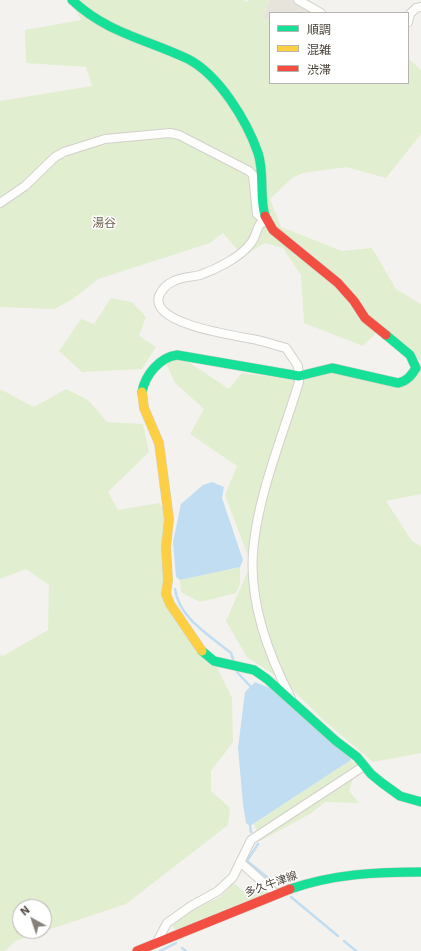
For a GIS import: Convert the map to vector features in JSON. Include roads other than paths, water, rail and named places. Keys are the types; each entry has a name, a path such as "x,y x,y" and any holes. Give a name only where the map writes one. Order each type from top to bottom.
{"street":[{"path":"72,0 88,16 122,33 189,60 198,65 213,79 246,125 257,147 262,168 262,208 266,221"},
{"path":"298,0 318,12"},
{"path":"409,18 410,14 416,8 421,7"},
{"path":"0,203 25,186 55,157 64,152 105,140 170,133 179,135 249,171 253,176 257,214 266,221 273,230 338,283 370,324 410,355 416,368 411,378 405,382 398,383 332,368 299,376 187,355 174,355 163,360 153,368 144,384 142,396 144,408 156,431 159,443 169,519 166,547 168,580 166,594 170,604 204,654 214,661 224,665 254,670 267,679 336,741 357,756 364,766 382,783 400,796 421,802"},
{"path":"266,221 260,224 256,236 250,245 227,263 212,271 175,280 166,286 159,297 159,306 167,316 177,320 206,329 258,340 286,348 298,366 300,382 257,520 252,563 258,613 278,672 294,703"},
{"path":"157,942 167,923 191,906 218,891 233,876 251,840 364,766"},
{"path":"240,862 276,894"},
{"name":"多久牛津線","path":"137,951 276,894 317,880 376,872 421,872"}],"water":[{"path":"212,482 224,487 222,498 243,560 240,567 180,580 176,577 173,542 181,504 203,485"},
{"path":"255,682 272,689 350,756 351,760 250,826 246,823 243,804 238,748 245,692"}],"waterway":[{"path":"175,589 182,609 196,625 231,653 233,659"},
{"path":"237,672 251,687"},
{"path":"250,826 251,832"},
{"path":"258,844 247,861 273,882"},
{"path":"291,897 338,936"},
{"path":"344,941 356,951"},
{"path":"160,951 176,943"},
{"path":"182,948 186,951"}],"district":[{"name":"湯谷","path":"104,223"}]}
